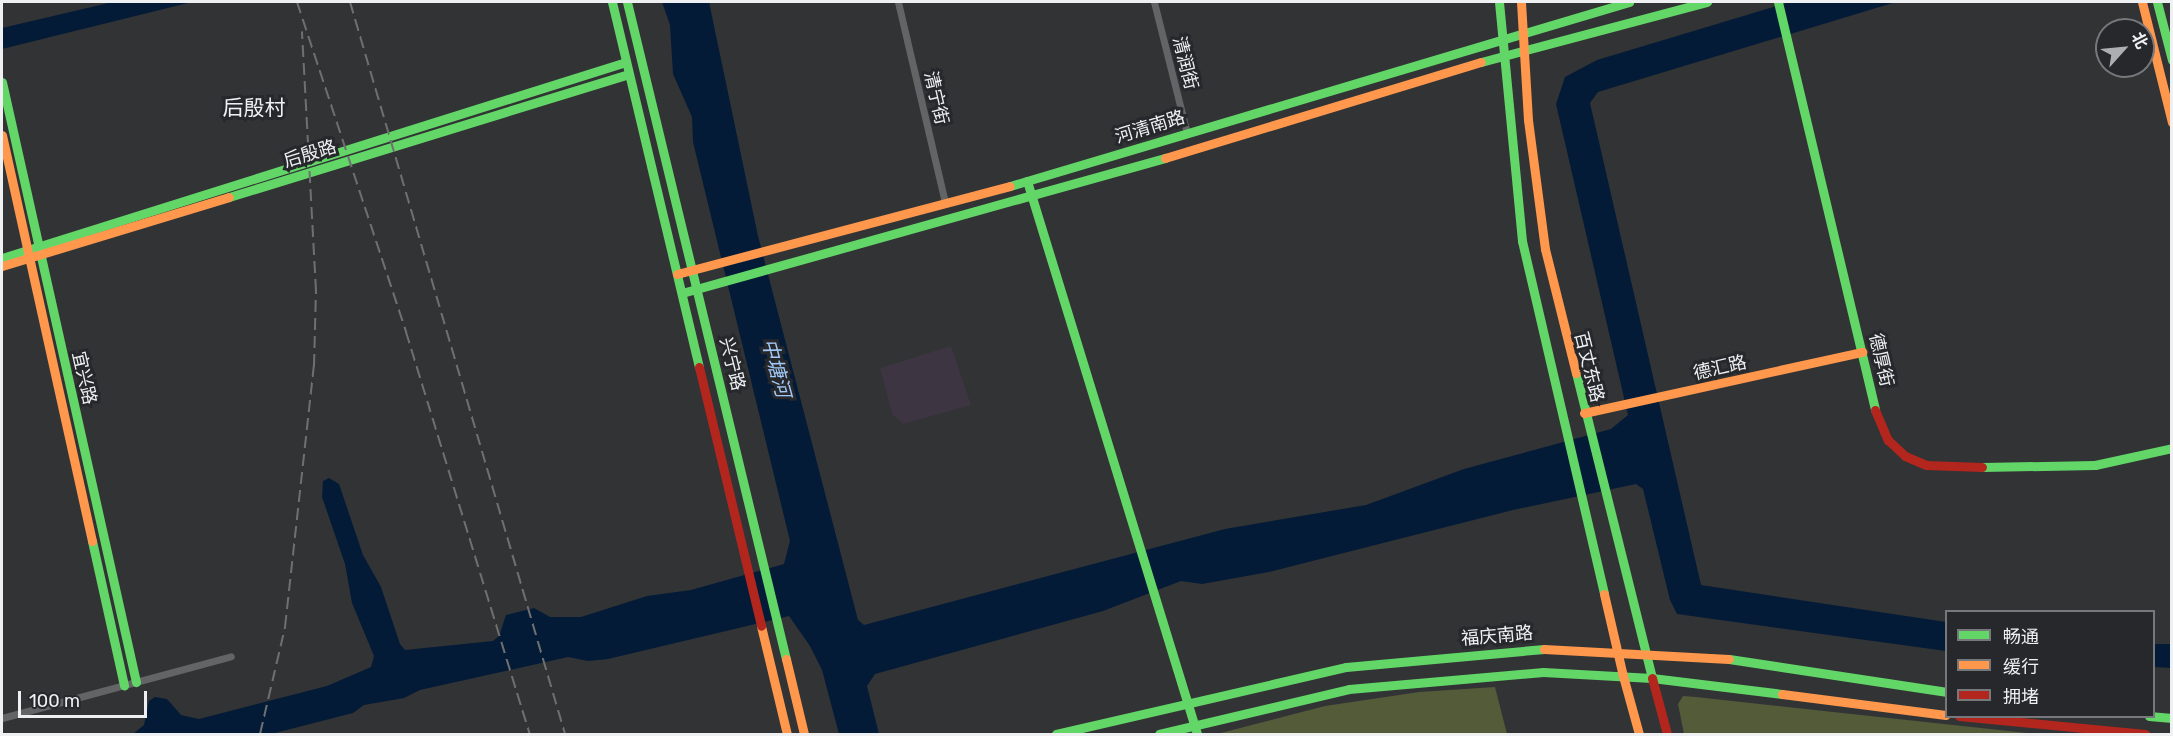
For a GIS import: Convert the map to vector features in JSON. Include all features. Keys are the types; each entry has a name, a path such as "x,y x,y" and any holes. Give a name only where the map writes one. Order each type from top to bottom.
{"main road":[{"path":"612,2 786,735"},
{"name":"兴宁路","path":"627,2 804,735"},
{"path":"1499,2 1522,242 1616,650 1639,735"},
{"name":"百丈东路","path":"1521,2 1528,120 1545,249 1584,413 1667,735"},
{"name":"河清南路","path":"677,274 1027,181 1501,38 1629,2"},
{"name":"河清南路","path":"697,289 1033,198 1503,56 1707,2"},
{"name":"德厚街","path":"1778,2 1880,425 1888,440 1905,456 1926,465 2023,468 2095,465 2172,448"},
{"path":"2142,2 2172,122"},
{"path":"2157,2 2172,60"},
{"name":"后殷路","path":"2,258 27,255 626,62"},
{"name":"后殷路","path":"39,251 629,74"},
{"name":"宜兴路","path":"2,82 136,682"},
{"name":"宜兴路","path":"2,135 124,685"},
{"path":"1027,181 1141,544 1196,730"},
{"name":"后殷路","path":"2,266 17,257"},
{"path":"682,293 697,289"},
{"name":"德汇路","path":"1584,413 1657,399 1862,352"},
{"name":"福庆南路","path":"1056,735 1346,667 1532,649 1645,651 1706,656 1945,692"},
{"path":"1159,735 1196,730 1348,689 1543,672 1652,678 1945,715"},
{"path":"2155,717 2172,718"},
{"path":"1969,718 2145,735"}],"street":[{"name":"清宁街","path":"898,2 945,202"},
{"name":"清润街","path":"1154,2 1187,133"},
{"path":"2,718 231,656"}],"shaded area":[{"path":"951,346 971,405 903,424 892,414 880,368"}],"green space":[{"path":"1495,687 1507,734 1217,734 1325,706 1419,692"},
{"path":"1683,696 2036,734 1684,734 1678,704"}],"water":[{"path":"113,2 192,2 2,49 2,28"},
{"name":"中塘河","path":"662,2 709,2 758,236 858,620 864,625 1225,529 1366,505 1464,469 1611,429 1628,415 1556,104 1565,77 1597,60 1790,2 1896,2 1598,92 1590,103 1701,585 1945,622 1945,651 1677,614 1670,600 1643,489 1636,484 1513,510 1269,572 1202,584 1181,581 1103,611 875,674 867,686 879,734 839,734 822,670 810,646 789,616 608,659 588,661 568,657 420,690 404,698 364,705 353,713 271,734 133,734 144,725 149,701 155,697 167,699 181,715 199,719 327,686 371,667 374,656 352,603 345,564 322,497 323,481 329,478 339,484 363,555 381,587 400,644 405,650 493,641 499,636 506,615 534,608 550,617 581,617 647,596 691,590 784,564 790,541 693,142 692,117 673,74 670,25"},
{"path":"2155,644 2171,644 2171,668 2155,667"}],"railway":[{"path":"297,2 406,332 530,734"},
{"path":"350,2 565,734"},
{"path":"260,734 285,627 314,366 316,291 302,31"}],"traffic: fast":[{"path":"612,2 699,367"},
{"path":"627,2 786,659"},
{"path":"1499,2 1522,241 1604,594"},
{"path":"1010,186 1629,2"},
{"path":"1481,62 1707,2"},
{"path":"1778,2 1875,410"},
{"path":"2157,2 2172,60"},
{"path":"2,258 626,62"},
{"path":"229,197 629,74"},
{"path":"2,82 136,682"},
{"path":"682,293 1165,158"},
{"path":"1027,181 1197,734"},
{"path":"1576,373 1652,678"},
{"path":"1982,467 2095,465 2172,448"},
{"path":"92,541 124,685"},
{"path":"1056,734 1346,667 1544,649"},
{"path":"1729,659 1945,692"},
{"path":"1159,734 1349,689 1543,672 1652,678 1782,694"},
{"path":"2155,717 2172,718"}],"traffic: slow":[{"path":"1521,2 1528,120 1545,249 1576,373"},
{"path":"2142,2 2172,122"},
{"path":"1165,158 1481,62"},
{"path":"2,135 92,541"},
{"path":"677,274 1010,186"},
{"path":"2,266 229,197"},
{"path":"1584,413 1862,352"},
{"path":"1604,594 1623,676"},
{"path":"761,626 787,734"},
{"path":"1544,649 1729,659"},
{"path":"786,659 804,734"},
{"path":"1623,676 1639,734"},
{"path":"1782,694 1945,715"}],"traffic: jam":[{"path":"699,367 761,626"},
{"path":"1875,410 1888,440 1905,456 1926,465 1982,467"},
{"path":"1652,678 1667,734"},
{"path":"1980,718 2145,734"}],"district":[{"name":"后殷村","path":"254,108"}]}
